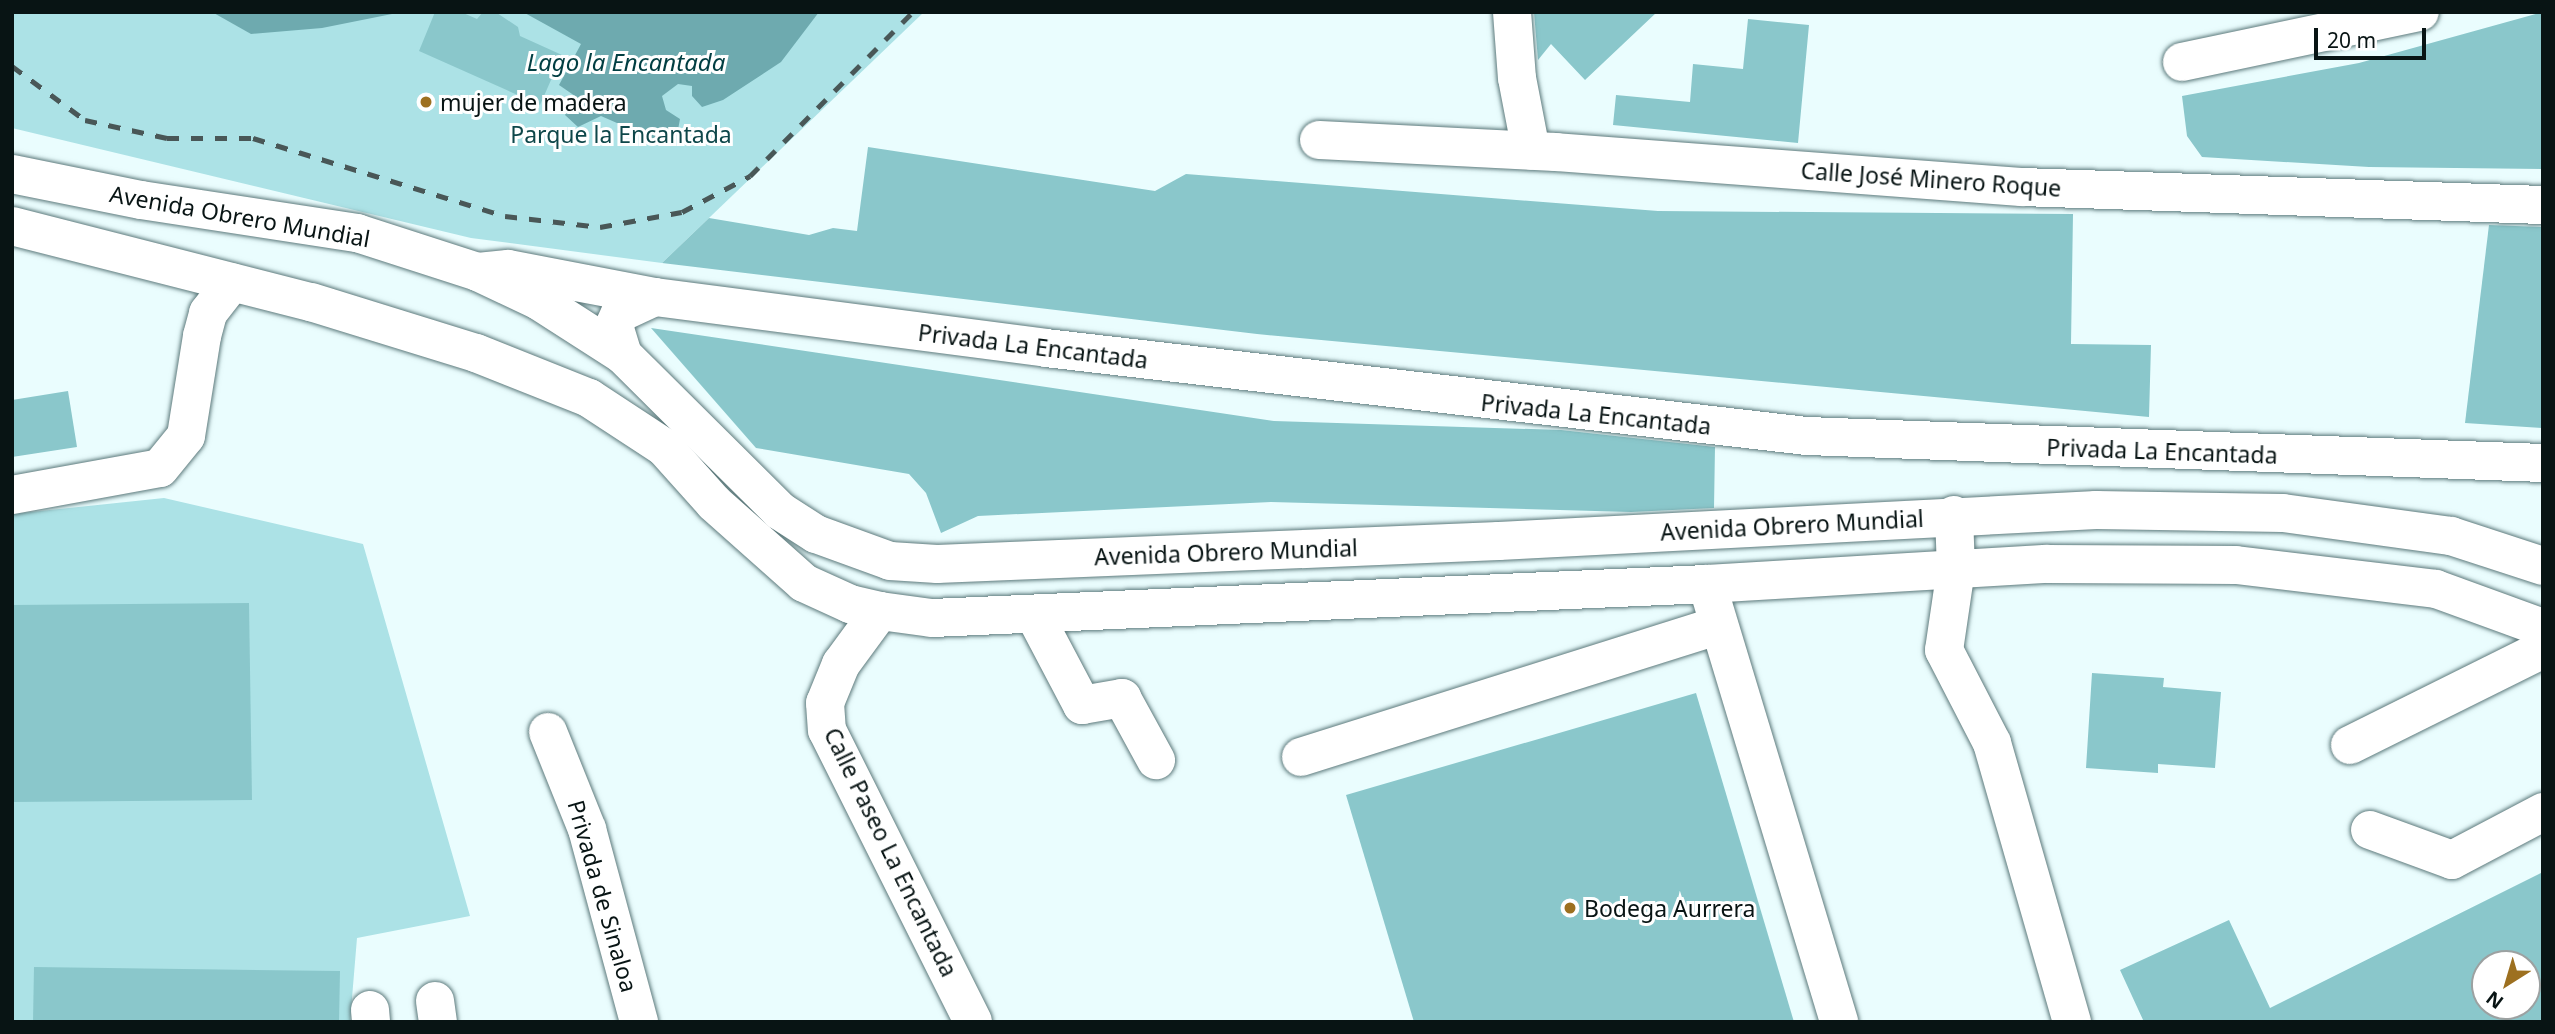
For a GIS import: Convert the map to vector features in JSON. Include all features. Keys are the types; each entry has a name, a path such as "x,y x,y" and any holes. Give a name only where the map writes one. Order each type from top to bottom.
{"main road":[{"path":"1512,12 1517,78 1531,151"},
{"path":"2182,62 2420,12"},
{"name":"Calle José Minero Roque","path":"1319,140 1531,151 2022,187 2543,205"},
{"name":"Avenida Obrero Mundial","path":"12,174 141,200 357,233 478,272 539,301 623,355 780,511 816,534 890,561 937,564 1472,542 1954,515 2096,510 2283,513 2451,536 2543,566"},
{"path":"12,226 232,282 476,353 589,398 664,447 714,503 804,583 850,604 880,611 932,618 1707,584 2048,564 2236,565 2436,589 2543,628"},
{"name":"Privada La Encantada","path":"478,272 508,269 655,298 1458,399 1807,436 2543,464"},
{"path":"12,495 160,468 186,436 205,324 232,282"},
{"path":"623,355 614,326 620,313 655,298"},
{"path":"1954,515 1956,569 1944,650 1992,743 2072,1022"},
{"path":"1707,584 1839,1022"},
{"name":"Calle Paseo La Encantada","path":"880,611 841,664 825,703 827,730 973,1022"},
{"path":"1034,614 1082,705 1122,698 1156,760"},
{"path":"1301,757 1719,625"},
{"path":"2350,745 2543,649"},
{"name":"Privada de Sinaloa","path":"548,732 587,829 639,1022"},
{"path":"2370,830 2452,860 2543,812"}],"green space":[{"name":"Parque la Encantada","path":"12,12 924,12 662,263 471,238 12,128"},
{"path":"164,498 363,544 470,916 357,938 350,1022 12,1022 12,514"}],"water":[{"path":"212,12 402,12 322,28 251,34"},
{"name":"Lago la Encantada","path":"523,12 819,12 781,62 723,100 702,107 692,96 692,86 678,84 662,96 666,110 680,119 677,135 658,141 601,116 578,127 565,115 575,96 559,85 581,44"}],"building":[{"path":"435,12 461,12 477,19 483,12 497,13 518,27 520,36 562,55 540,105 419,51"},
{"path":"1534,12 1657,12 1585,80 1551,44 1538,60"},
{"path":"2543,12 2543,169 2369,167 2202,157 2187,136 2182,96 2359,63"},
{"path":"1748,19 1809,25 1798,143 1613,125 1616,95 1690,102 1693,64 1743,69"},
{"path":"868,147 1155,191 1186,174 1658,211 2073,214 2071,344 2151,345 2149,417 1257,334 662,263 709,218 809,235 833,228 857,231"},
{"path":"2489,225 2543,227 2543,428 2465,423"},
{"path":"651,328 1274,421 1561,430 1715,447 1714,508 1631,512 1271,502 978,516 941,533 926,493 909,474 756,448"},
{"path":"68,391 77,447 12,457 12,400"},
{"path":"249,603 252,800 12,802 12,605"},
{"path":"2092,673 2164,678 2163,687 2221,692 2215,768 2158,764 2158,773 2086,768"},
{"name":"Bodega Aurrera","path":"1696,693 1794,1022 1414,1022 1346,795"},
{"path":"2543,872 2543,1022 2144,1022 2120,970 2229,920 2270,1008"},
{"path":"34,967 340,971 339,1022 33,1022"}],"railway":[{"path":"12,66 85,120 167,138 253,138 505,216 600,227 682,212 750,176 913,12"}],"place":[{"name":"mujer de madera","path":"426,102"},
{"name":"Bodega Aurrera","path":"1570,908"}]}
